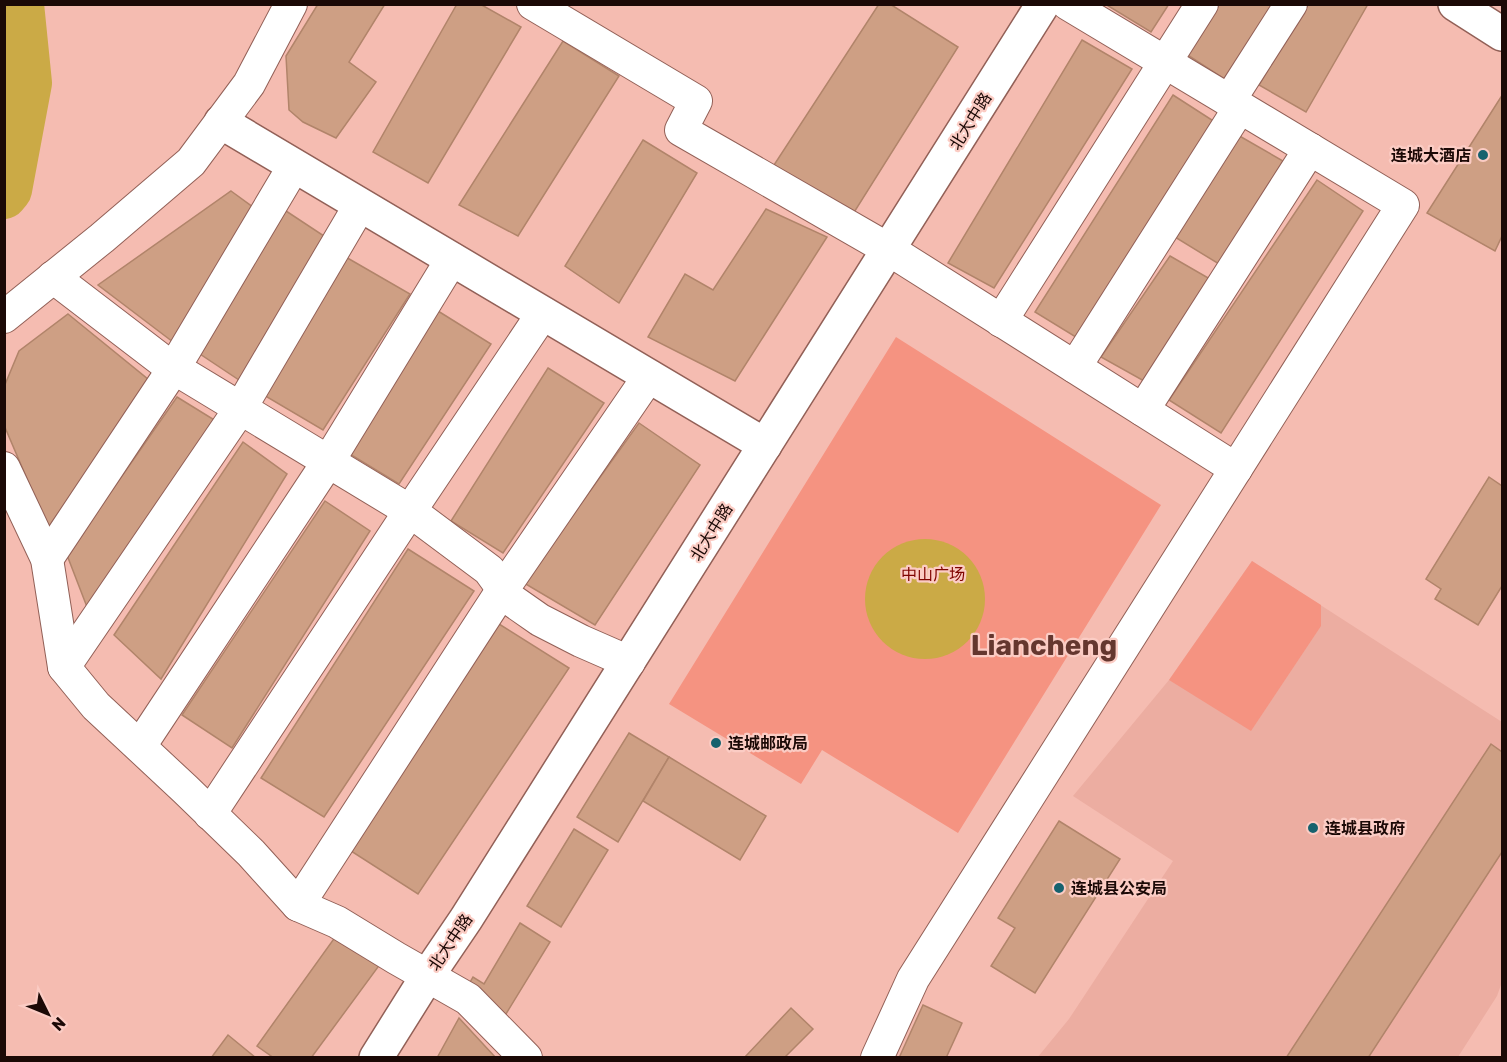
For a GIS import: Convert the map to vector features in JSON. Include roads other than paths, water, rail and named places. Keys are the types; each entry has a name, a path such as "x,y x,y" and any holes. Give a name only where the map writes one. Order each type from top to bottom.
{"main road":[{"name":"北大中路","path":"376,1058 629,662 1043,4"},
{"path":"1455,4 1503,34"},
{"path":"221,122 765,445"}],"street":[{"path":"4,316 102,238 191,162 249,84 291,4"},
{"path":"533,4 696,101 681,130 888,249 1236,469"},
{"path":"877,1058 913,979 1403,205 1068,4"},
{"path":"1001,321 1202,4"},
{"path":"1075,367 1235,104 1291,4"},
{"path":"1143,410 1310,149"},
{"path":"47,559 174,368 294,166"},
{"path":"64,667 240,409 360,205"},
{"path":"140,746 328,462 452,260"},
{"path":"53,278 164,362 410,511 489,570 510,599 540,620 629,662"},
{"path":"210,814 543,313"},
{"path":"298,905 502,589 649,376"},
{"path":"4,468 47,559 64,667 96,706 251,853 298,905 337,922 468,999 526,1058"}],"waterway":[{"path":"4,196 9,190 29,83 21,4"}],"place":[{"name":"连城大酒店","path":"1483,155"},
{"name":"连城邮政局","path":"716,743"},
{"name":"连城县政府","path":"1313,828"},
{"name":"连城县公安局","path":"1059,888"}],"district":[{"name":"Liancheng","path":"1044,645"}],"park label":[{"name":"中山广场","path":"933,574"}]}
